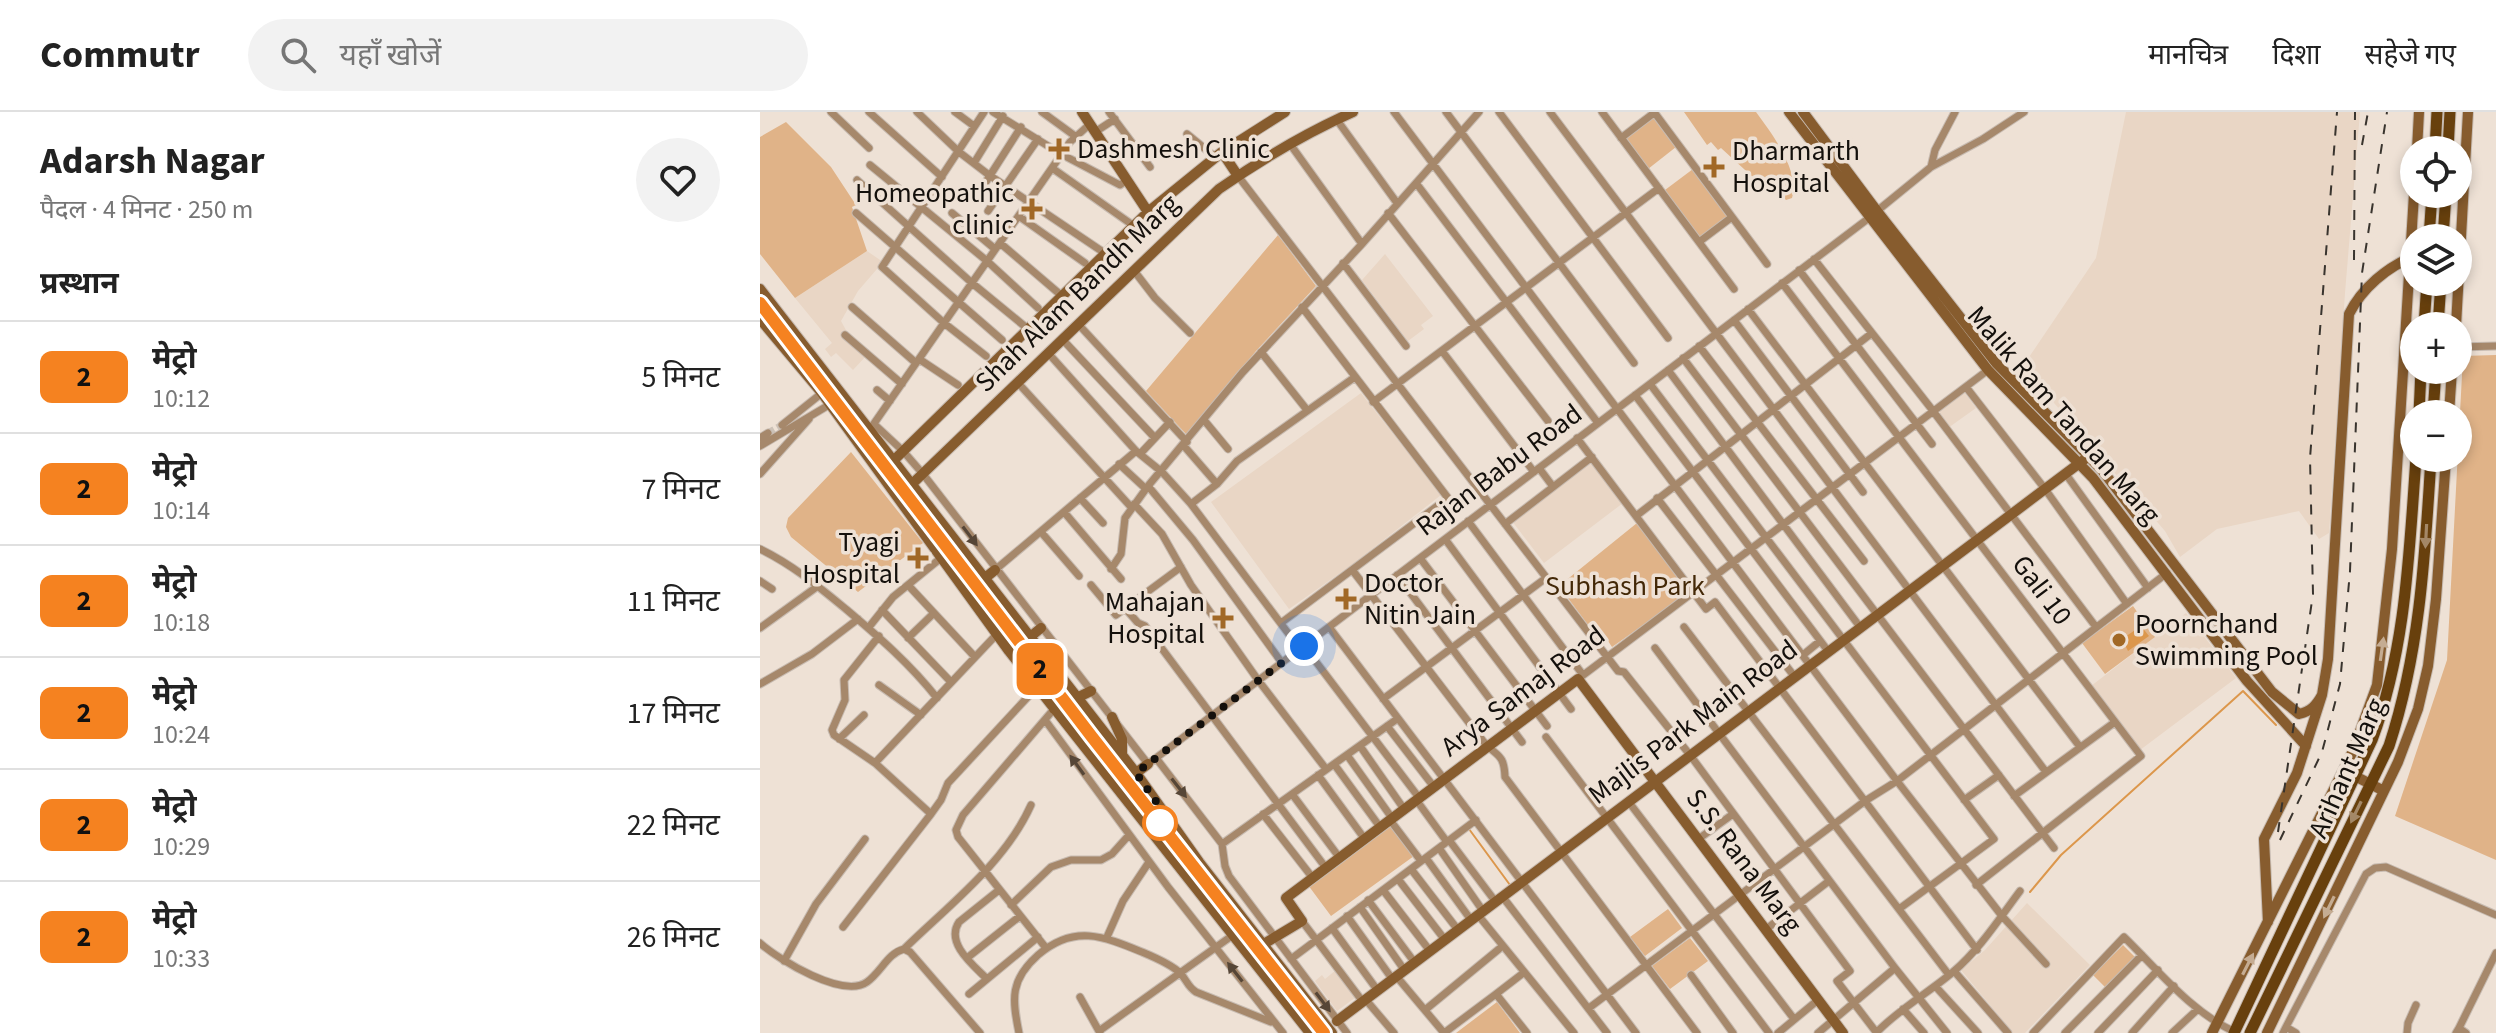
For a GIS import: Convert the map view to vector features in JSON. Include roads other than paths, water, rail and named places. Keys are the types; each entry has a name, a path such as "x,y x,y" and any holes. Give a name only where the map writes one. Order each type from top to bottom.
{"main road":[{"path":"2436,136 2437,112"},
{"path":"2449,136 2450,112"},
{"name":"Arihant Marg","path":"2234,1032 2349,773 2387,699 2396,663 2407,577 2415,472"},
{"name":"Arihant Marg","path":"2250,1033 2389,746 2412,665 2424,578 2430,472"}],"street":[{"path":"831,112 869,148"},
{"path":"869,112 942,177"},
{"path":"917,112 959,152 989,175 1106,254"},
{"path":"955,112 974,126"},
{"path":"984,112 882,267 986,356"},
{"path":"993,112 1061,154 1120,185 1127,180"},
{"path":"1042,112 1075,136"},
{"path":"1082,112 1148,212"},
{"name":"Shah Alam Bandh Marg","path":"893,461 961,388 1028,329 1148,212 1219,155 1285,112"},
{"path":"1323,112 1397,203"},
{"name":"Shah Alam Bandh Marg","path":"912,484 1219,189 1290,144 1353,112"},
{"path":"1394,112 1976,885 2046,964"},
{"path":"1446,112 1634,363"},
{"path":"1111,569 1121,554 1125,518 1147,488 1261,352 1479,112"},
{"path":"1499,112 1668,338"},
{"path":"1550,112 2046,772"},
{"path":"1602,112 1734,289"},
{"path":"1621,138 1654,112 1767,264"},
{"name":"Malik Ram Tandan Marg","path":"1789,112 1992,366 2176,566 2286,714 2306,746"},
{"name":"Malik Ram Tandan Marg","path":"1803,112 1873,215"},
{"path":"1931,167 1935,150 1955,112"},
{"name":"Rajan Babu Road","path":"1152,761 1873,215 1931,167 2024,112"},
{"path":"2418,136 2419,112"},
{"path":"2457,312 2468,112"},
{"path":"974,163 1003,116"},
{"path":"872,427 1075,136 1112,116 1150,167"},
{"path":"975,199 1021,127"},
{"path":"1187,134 1219,155 1238,176 1618,671 1624,672 1690,755 1850,971 1837,981 1876,1033 1903,1009 1936,987 1977,950 2020,891"},
{"path":"988,211 1038,139"},
{"path":"1290,144 1362,244"},
{"path":"870,165 987,261 1038,308"},
{"path":"1052,168 1134,226"},
{"path":"857,180 1028,329"},
{"path":"1416,183 1598,423"},
{"path":"1373,402 1659,188"},
{"path":"856,213 1002,340"},
{"path":"952,213 1062,296"},
{"path":"1388,213 1548,421"},
{"path":"1020,217 1085,263"},
{"path":"1699,242 1732,217"},
{"path":"1814,259 2096,627"},
{"path":"1343,263 1406,346"},
{"path":"2268,924 2264,839 2297,773 2322,695 2333,594 2349,314 2359,296 2400,264"},
{"path":"1799,270 1932,444"},
{"path":"1135,272 1155,298 1190,333"},
{"name":"Gali 10","path":"1782,283 2141,756 2041,831 1976,885"},
{"path":"760,289 844,396 872,427 903,451 924,473 995,570 1091,691 1222,844 1229,876 1347,1033"},
{"path":"2214,1028 2349,773 2377,685 2384,635 2409,296"},
{"path":"852,307 917,361 961,388"},
{"path":"1281,623 1448,498 1302,307"},
{"path":"1748,309 2080,747"},
{"path":"760,319 822,393 1037,687 1310,1033"},
{"path":"1734,320 1863,492"},
{"path":"1079,325 1170,422 1217,484"},
{"path":"1636,516 1872,333"},
{"path":"845,335 902,384"},
{"path":"1063,340 1155,438"},
{"path":"1699,346 1864,561"},
{"path":"2472,347 2496,346"},
{"path":"1442,351 1536,470 1551,484"},
{"path":"1261,352 1307,410"},
{"path":"1049,354 1138,452 1162,472 1191,504 1281,623 1373,736 1448,841 1607,1033"},
{"path":"1683,358 2054,848"},
{"name":"Malik Ram Tandan Marg","path":"1992,366 2089,456 2167,573 2247,681 2286,714"},
{"name":"Arya Samaj Road","path":"1394,1033 1316,940 1286,898 1992,366"},
{"path":"1668,370 1860,627"},
{"path":"1191,504 1217,484 1237,461 1355,377"},
{"path":"1019,384 1103,477 1162,534 1191,585 1258,680 1330,767 1477,915 1574,1033"},
{"path":"1650,384 1994,839 1899,909"},
{"path":"782,425 822,393 836,386"},
{"path":"1966,387 2045,489 2127,604"},
{"path":"877,390 890,401"},
{"path":"1635,395 1828,651"},
{"path":"760,446 844,396"},
{"path":"760,474 815,412"},
{"path":"1204,420 1228,449"},
{"path":"985,578 1103,477 1155,438 1170,422"},
{"path":"872,427 893,461 1136,773 1199,862 1332,1033"},
{"path":"1577,438 1706,609 1715,602 1977,950"},
{"name":"Majlis Park Main Road","path":"1337,1021 2089,456"},
{"path":"1505,524 1592,457"},
{"path":"1119,464 1147,488 1193,540 1282,663"},
{"path":"2267,1033 2384,791 2418,709 2428,666 2445,472"},
{"path":"2065,473 2148,588"},
{"path":"1080,498 1103,523"},
{"path":"1657,498 1794,676"},
{"path":"1064,512 1121,579"},
{"path":"1468,521 1581,677"},
{"path":"1041,532 1079,576"},
{"path":"1445,539 1571,709"},
{"path":"760,549 785,561 869,627 917,673 937,698"},
{"path":"869,627 908,585 963,551"},
{"path":"1420,558 1547,726"},
{"path":"1589,1008 1834,823 1897,781 1963,727 2176,566"},
{"path":"1091,585 1116,615 1181,567"},
{"path":"1353,571 1488,747 1496,750 1504,761 1505,777 1697,1033"},
{"path":"1397,575 1522,742"},
{"path":"1383,699 1546,578"},
{"path":"760,581 772,589"},
{"path":"908,585 975,657"},
{"path":"760,628 818,586"},
{"path":"1125,608 1138,623 1145,626 1326,868"},
{"path":"882,610 951,682"},
{"path":"908,638 933,614"},
{"path":"760,684 812,654 858,619"},
{"path":"1329,627 1636,1033"},
{"path":"1684,627 1899,909 1952,973 2008,1033"},
{"path":"1030,637 1041,628"},
{"path":"875,763 997,634"},
{"path":"879,636 844,680 844,705 832,730 839,739 875,763 931,814"},
{"path":"1803,655 1820,641"},
{"path":"1655,648 1947,1033"},
{"name":"S.S. Rana Marg","path":"1581,677 1697,840 1843,1033"},
{"path":"879,685 921,715"},
{"path":"843,927 931,814 948,783 1037,687"},
{"path":"1046,948 958,837 957,822 1054,709 1091,691"},
{"path":"2286,714 2309,711 2322,695"},
{"path":"839,739 864,715"},
{"path":"1112,717 1122,739 1122,755"},
{"path":"1222,844 1397,719"},
{"path":"1045,720 1149,862 1283,1033"},
{"path":"2014,796 2115,722"},
{"path":"1387,726 1434,787"},
{"path":"1546,737 1769,1033"},
{"path":"1360,746 1404,809"},
{"path":"1347,755 1387,822"},
{"path":"1136,773 1152,761"},
{"path":"2349,773 2384,791"},
{"path":"1318,775 1364,838"},
{"path":"1964,800 1999,775"},
{"path":"1292,794 1339,857"},
{"path":"1628,801 1794,1019"},
{"path":"904,949 984,871 1016,834 1031,805"},
{"path":"1263,814 1312,877"},
{"path":"1697,840 1733,814"},
{"path":"1291,959 1476,820"},
{"path":"1011,905 1051,867 1071,860 1101,860 1112,854 1129,835"},
{"path":"784,961 816,904 865,839"},
{"path":"1439,848 1477,915"},
{"path":"1107,937 1123,901 1149,862"},
{"path":"2296,1033 2284,1030 2366,874 2375,868 2386,867 2496,915"},
{"path":"1411,869 1458,930"},
{"path":"1398,879 1445,940"},
{"path":"1765,930 1829,881"},
{"path":"987,979 967,958 954,938 955,929 999,890"},
{"path":"1383,890 1430,951"},
{"path":"1368,900 1415,963"},
{"path":"1360,907 1398,976"},
{"path":"967,958 1020,916"},
{"path":"1347,916 1444,1033 1522,974"},
{"path":"1262,945 1302,921"},
{"path":"1332,928 1378,991"},
{"path":"1019,1033 1014,1010 1018,976 1046,948 1074,935 1107,937 1163,962 1180,973 1187,986 1196,992 1275,1024"},
{"path":"1080,997 1100,1032 1233,935"},
{"path":"969,994 1038,937"},
{"path":"2033,1033 2124,937 2214,1028 2234,1032"},
{"path":"760,943 807,973 846,987 867,982 897,950 904,949 910,952 980,1033"},
{"path":"1425,1010 1499,949"},
{"path":"2460,1031 2496,953"},
{"path":"2065,1033 2142,955"},
{"path":"1818,1033 1895,968"},
{"path":"2098,1033 2158,970"},
{"path":"1691,975 1733,1033"},
{"path":"2132,1033 2174,986"},
{"path":"1936,987 1978,1033"},
{"path":"1496,994 1527,1033"},
{"path":"1778,1033 1818,1000"},
{"path":"2407,1033 2416,1005"},
{"path":"1903,1009 1924,1033"},
{"path":"2172,1033 2198,1009"}],"waterway":[{"path":"2030,892 2061,855 2243,691 2276,725"},
{"path":"1469,829 1510,885"}],"tunnel":[{"path":"768,433 782,425"}],"railway":[{"path":"2278,832 2313,594 2310,458 2337,112"},
{"path":"2354,260 2355,112"},
{"path":"2362,145 2368,112"},
{"path":"2280,840 2322,752 2340,684 2350,571 2362,273 2387,112"},
{"path":"760,303 1092,737 1324,1033"}],"metro line":[{"name":"2","path":"760,303 1092,737 1324,1033"}],"place":[{"name":"Dashmesh Clinic","path":"1059,149"},
{"name":"Dharmarth Hospital","path":"1714,167"},
{"name":"Homeopathic clinic","path":"1032,209"},
{"name":"Tyagi Hospital","path":"918,558"},
{"name":"Doctor Nitin Jain","path":"1346,599"},
{"name":"Mahajan Hospital","path":"1223,618"},
{"name":"Poornchand Swimming Pool","path":"2119,640"}],"park label":[{"name":"Subhash Park","path":"1625,586"}]}
